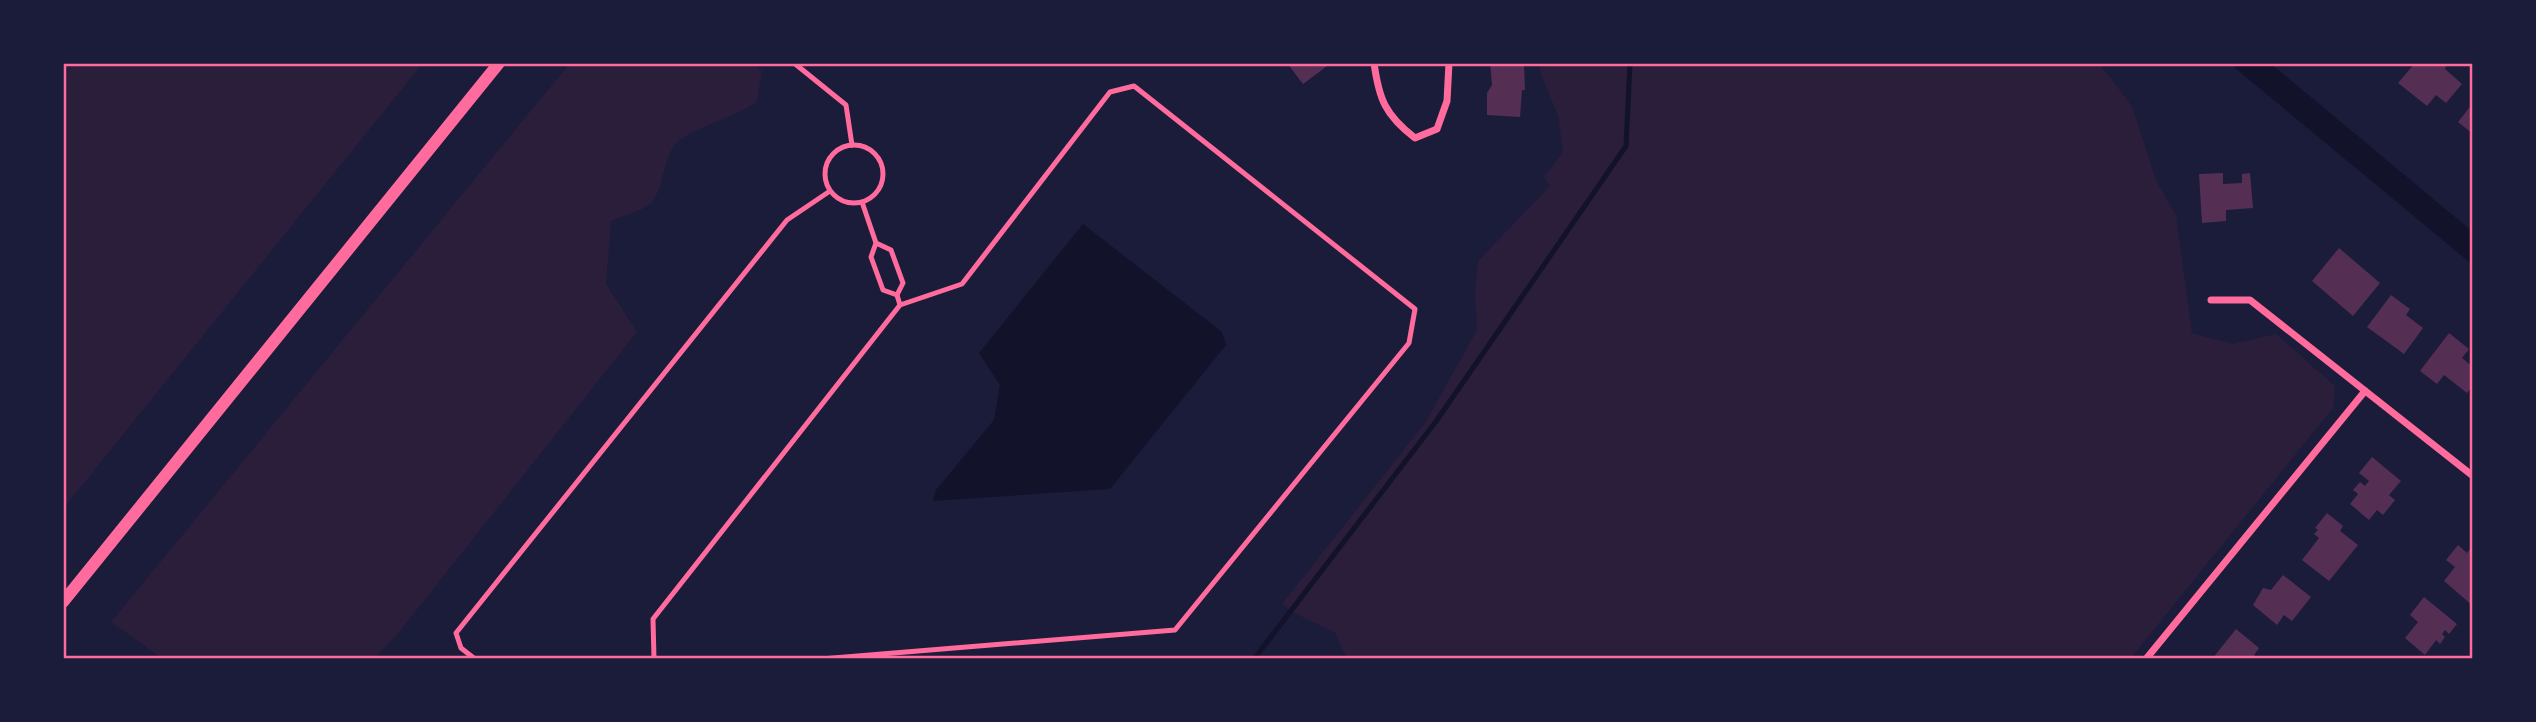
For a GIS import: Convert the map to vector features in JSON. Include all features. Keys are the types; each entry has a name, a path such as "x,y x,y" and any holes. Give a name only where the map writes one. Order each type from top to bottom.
{"street":[{"path":"63,602 499,63"},
{"path":"1374,63 1379,94 1394,122 1415,138 1437,129 1447,101 1449,63"},
{"path":"2211,300 2250,300 2473,476"},
{"path":"2146,659 2365,391"}],"lane":[{"path":"794,63 846,105 852,145"},
{"path":"654,659 653,619 900,305 962,284 1110,92 1134,86 1415,309 1409,343 1175,630 876,657 821,659"},
{"path":"852,145 867,148 876,154 883,172 878,191 862,202 843,201 830,191 825,181 826,162 838,148 852,145"},
{"path":"475,659 461,648 456,633 787,220 830,191"},
{"path":"862,202 876,243 870,257 883,290 897,295"},
{"path":"876,243 891,250 903,283 897,295 900,305"}],"shaded area":[{"path":"63,63 423,63 63,509"},
{"path":"570,63 752,63 762,71 757,102 680,140 670,152 654,199 640,210 611,221 606,284 637,332 396,636 373,659 163,659 111,622"},
{"path":"1540,63 2099,63 2132,106 2156,180 2176,215 2192,333 2233,344 2276,334 2335,386 2333,408 2130,659 1347,659 1335,633 1282,604 1425,423 1477,330 1475,292 1478,261 1550,186 1544,177 1563,152 1558,116 1539,69"},
{"path":"2229,63 2270,63 2473,232 2473,265"},
{"path":"1083,224 1222,332 1226,345 1110,489 933,501 936,490 994,420 1000,385 979,353"}],"building":[{"path":"1287,63 1331,63 1303,84"},
{"path":"1490,63 1524,63 1525,90 1522,90 1520,117 1487,115 1487,93 1492,85"},
{"path":"2415,63 2447,63 2445,69 2462,84 2446,103 2436,95 2427,106 2398,83"},
{"path":"2473,103 2473,134 2458,122"},
{"path":"2223,173 2223,184 2242,183 2242,174 2250,173 2253,208 2226,210 2226,221 2202,223 2199,174"},
{"path":"2339,248 2380,283 2353,316 2312,281"},
{"path":"2391,295 2410,309 2406,315 2423,328 2404,354 2367,327"},
{"path":"2449,333 2469,349 2462,358 2473,367 2473,385 2467,393 2444,375 2437,384 2420,371"},
{"path":"2372,457 2401,481 2389,495 2395,500 2383,515 2377,510 2369,520 2350,504 2358,494 2353,490 2360,482 2365,486 2369,481 2359,473"},
{"path":"2327,513 2343,526 2340,531 2358,545 2329,581 2302,560 2319,538 2314,534 2318,530 2315,528"},
{"path":"2458,545 2467,553 2473,545 2473,606 2444,581 2455,567 2446,560"},
{"path":"2283,575 2311,597 2292,621 2284,615 2277,625 2253,605 2263,588 2271,590"},
{"path":"2424,597 2457,624 2449,634 2445,630 2442,634 2445,637 2440,644 2436,640 2425,655 2405,638 2418,622 2410,615"},
{"path":"2236,629 2259,648 2254,655 2259,659 2212,659"}],"waterway":[{"path":"1254,659 1437,420 1626,146 1630,63"}]}
